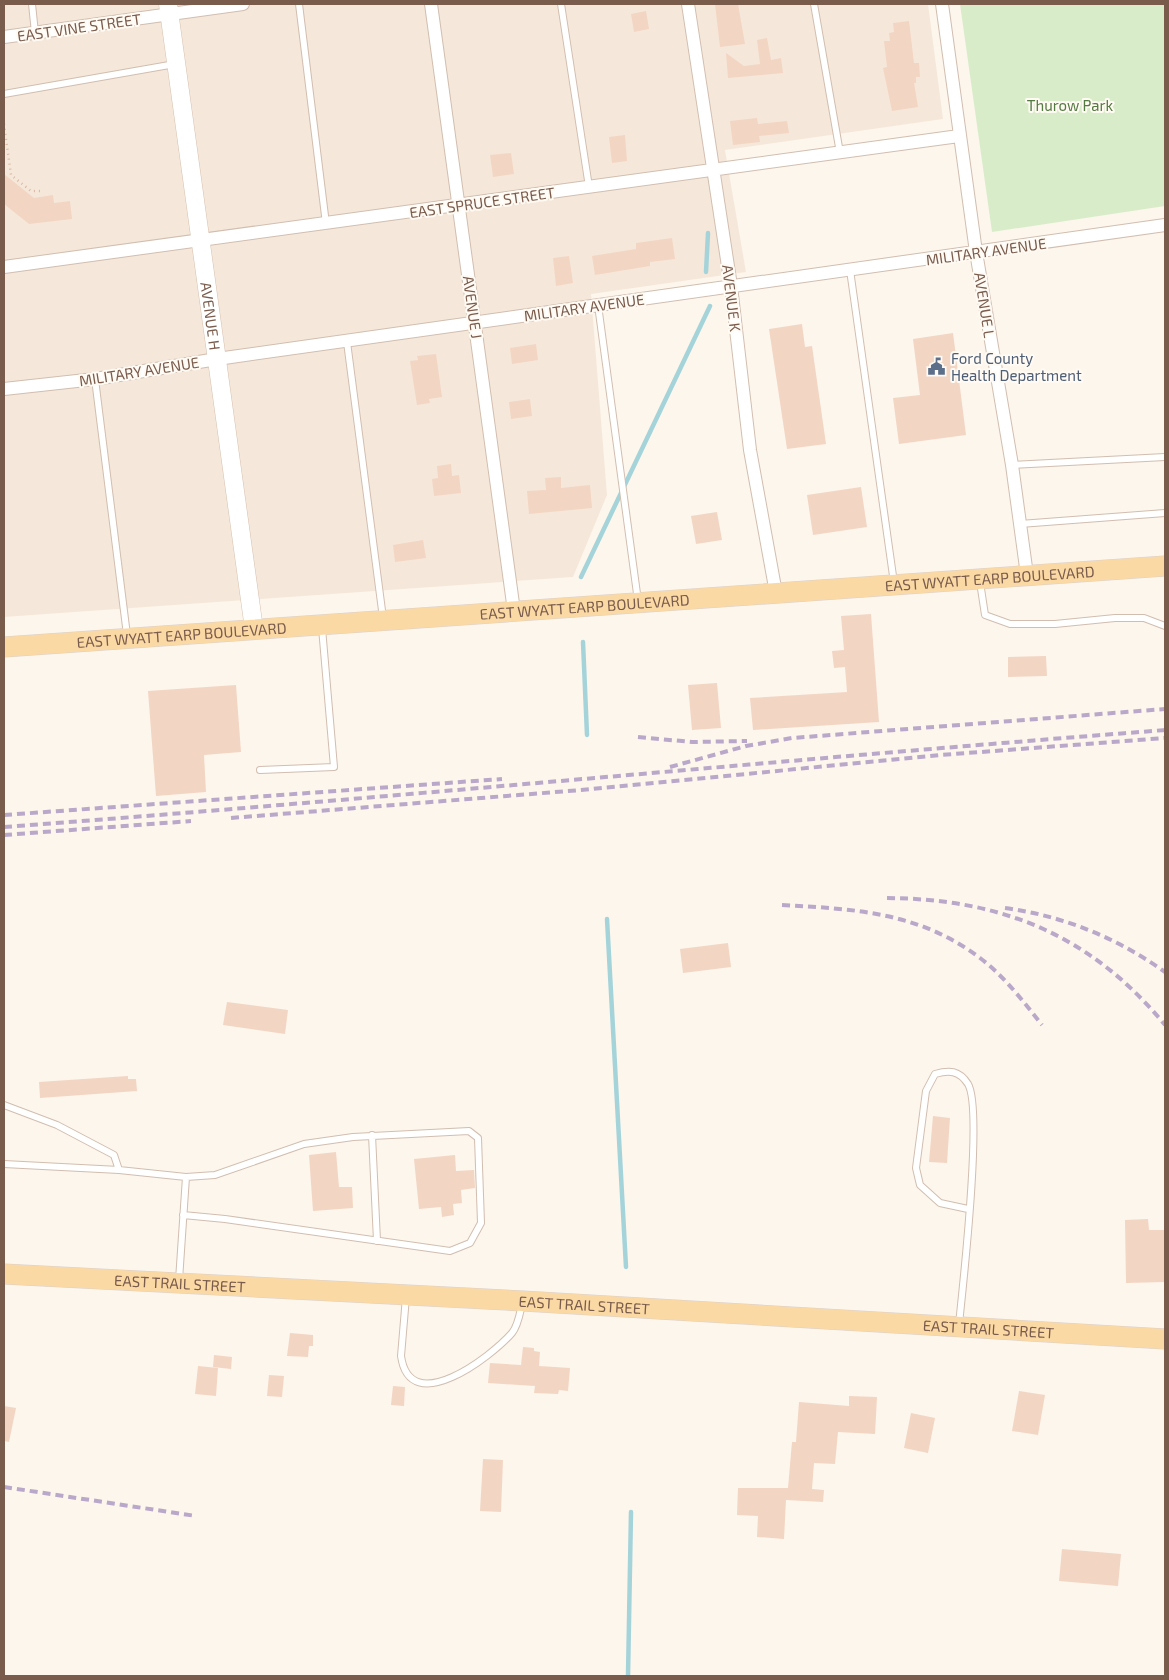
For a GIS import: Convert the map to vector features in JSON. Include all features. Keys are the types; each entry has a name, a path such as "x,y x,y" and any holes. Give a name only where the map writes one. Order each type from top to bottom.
{"main road":[{"name":"EAST WYATT EARP BOULEVARD","path":"4,647 1165,566"},
{"name":"EAST TRAIL STREET","path":"4,1274 959,1325 1165,1339"}],"street":[{"name":"EAST VINE STREET","path":"4,37 169,9 243,4"},
{"name":"AVENUE J","path":"431,4 514,611"},
{"name":"AVENUE K","path":"688,4 731,286 750,450 776,593"},
{"name":"AVENUE L","path":"942,4 976,252 1012,465 1027,575"},
{"name":"AVENUE H","path":"169,9 254,629"},
{"name":"EAST SPRUCE STREET","path":"4,267 201,242 959,136"},
{"name":"MILITARY AVENUE","path":"4,390 95,379 217,359 1165,225"}],"lane":[{"path":"32,4 35,33"},
{"path":"299,4 326,224"},
{"path":"561,4 589,188"},
{"path":"814,4 840,153"},
{"path":"4,94 176,63"},
{"path":"850,270 894,585"},
{"path":"598,305 638,603"},
{"path":"347,342 383,620"},
{"path":"95,379 128,638"},
{"path":"1012,465 1165,456"},
{"path":"1020,524 1165,513"},
{"path":"980,579 986,615 1010,624 1055,624 1144,618 1165,626"},
{"path":"260,770 334,767 322,625"},
{"path":"959,1325 968,1209 974,1101 968,1084 959,1074 950,1070 935,1074 926,1091 916,1168 920,1185 940,1203 968,1209"},
{"path":"4,1105 58,1125 114,1155 119,1170"},
{"path":"4,1164 119,1170 186,1177 215,1176 304,1144 372,1135 469,1131 478,1138 481,1223 470,1243 450,1251 224,1219 183,1215"},
{"path":"372,1135 377,1241"},
{"path":"179,1283 186,1177"},
{"path":"406,1295 401,1356 402,1366 408,1377 416,1382 429,1384 443,1382 465,1370 497,1347 513,1332 523,1301"}],"path":[{"path":"4,124 11,175 31,191 40,191"}],"shaded area":[{"path":"4,4 928,4 943,119 725,150 746,272 591,294 607,495 573,577 4,617"}],"green space":[{"name":"Thurow Park","path":"960,4 1165,4 1165,206 992,232"}],"building":[{"path":"715,4 738,4 745,44 720,47"},
{"path":"646,11 649,29 634,32 631,14"},
{"path":"909,21 914,63 919,63 920,77 916,77 916,83 914,83 918,107 892,111 883,68 887,67 884,41 890,41 889,33 894,32 893,23"},
{"path":"767,38 771,60 781,58 783,73 728,78 726,53 744,66 760,64 757,40"},
{"path":"757,118 758,124 787,121 789,133 759,136 760,142 733,145 730,121"},
{"path":"625,135 627,161 612,163 609,137"},
{"path":"511,153 514,174 493,177 490,155"},
{"path":"4,174 34,198 53,195 54,203 70,201 72,219 29,224 4,204"},
{"path":"672,238 675,259 650,262 650,266 595,275 592,256 636,249 636,243"},
{"path":"569,256 573,283 556,286 553,258"},
{"path":"802,324 805,347 812,346 826,444 787,449 769,329"},
{"name":"Ford County Health Department","path":"953,333 966,435 899,444 893,398 920,395 913,339"},
{"path":"536,344 538,360 512,364 510,348"},
{"path":"436,354 442,397 429,399 430,403 417,405 410,361 418,360 417,356"},
{"path":"530,399 532,416 511,419 509,402"},
{"path":"451,464 452,476 459,475 461,493 434,496 432,479 438,478 437,466"},
{"path":"561,477 561,488 590,485 592,508 529,514 527,491 546,490 545,478"},
{"path":"861,487 867,527 813,535 807,495"},
{"path":"717,512 722,540 696,544 691,516"},
{"path":"423,540 426,558 395,562 393,545"},
{"path":"871,614 879,722 753,730 750,698 847,692 845,667 834,668 832,651 844,650 841,616"},
{"path":"1046,656 1047,676 1008,677 1008,657"},
{"path":"717,683 721,728 692,730 688,685"},
{"path":"236,685 241,752 204,755 206,792 156,796 148,691"},
{"path":"728,943 731,967 683,973 680,949"},
{"path":"227,1002 288,1010 285,1034 223,1025"},
{"path":"128,1076 128,1079 136,1079 137,1091 40,1098 39,1082"},
{"path":"933,1116 950,1118 947,1163 929,1162"},
{"path":"336,1152 339,1187 352,1187 353,1208 313,1211 309,1155"},
{"path":"455,1155 456,1171 474,1170 475,1188 461,1190 462,1203 453,1204 454,1215 442,1217 441,1207 419,1209 414,1159"},
{"path":"1148,1219 1149,1230 1165,1230 1165,1282 1126,1283 1125,1220"},
{"path":"290,1333 313,1335 313,1346 309,1346 308,1357 287,1356"},
{"path":"523,1347 534,1348 534,1351 540,1352 539,1366 570,1368 568,1391 559,1390 558,1394 534,1393 535,1386 488,1383 490,1363 521,1365"},
{"path":"214,1355 232,1357 231,1369 213,1367"},
{"path":"198,1366 218,1368 216,1396 195,1394"},
{"path":"269,1375 284,1376 282,1397 267,1396"},
{"path":"393,1386 405,1387 404,1406 391,1405"},
{"path":"1019,1391 1045,1395 1038,1435 1012,1431"},
{"path":"849,1396 877,1397 875,1434 838,1432 835,1464 814,1463 812,1489 824,1490 823,1502 786,1500 784,1539 757,1537 758,1516 737,1515 738,1488 788,1488 792,1442 796,1442 799,1402 849,1406"},
{"path":"4,1406 16,1408 9,1442 4,1441"},
{"path":"911,1413 935,1418 928,1453 904,1448"},
{"path":"483,1459 503,1460 501,1512 480,1511"},
{"path":"1062,1549 1121,1554 1118,1586 1059,1581"}],"waterway":[{"path":"706,272 708,233"},
{"path":"581,577 710,306"},
{"path":"583,642 587,735"},
{"path":"607,919 626,1267"},
{"path":"628,1676 631,1512"}],"railway":[{"path":"670,767 746,746 792,738 1165,709"},
{"path":"4,827 1165,730"},
{"path":"638,737 692,742 747,741"},
{"path":"231,818 581,790 941,755 1165,738"},
{"path":"4,815 502,779"},
{"path":"4,835 191,821"},
{"path":"887,898 929,900 969,906 1006,915 1041,928 1075,946 1107,967 1137,994 1165,1025"},
{"path":"782,905 861,911 910,922 934,931 957,943 989,965 1013,989 1042,1025"},
{"path":"1005,908 1048,917 1089,930 1128,949 1165,972"},
{"path":"4,1487 196,1516"}],"place":[{"name":"Ford County Health Department","path":"937,367"}]}
